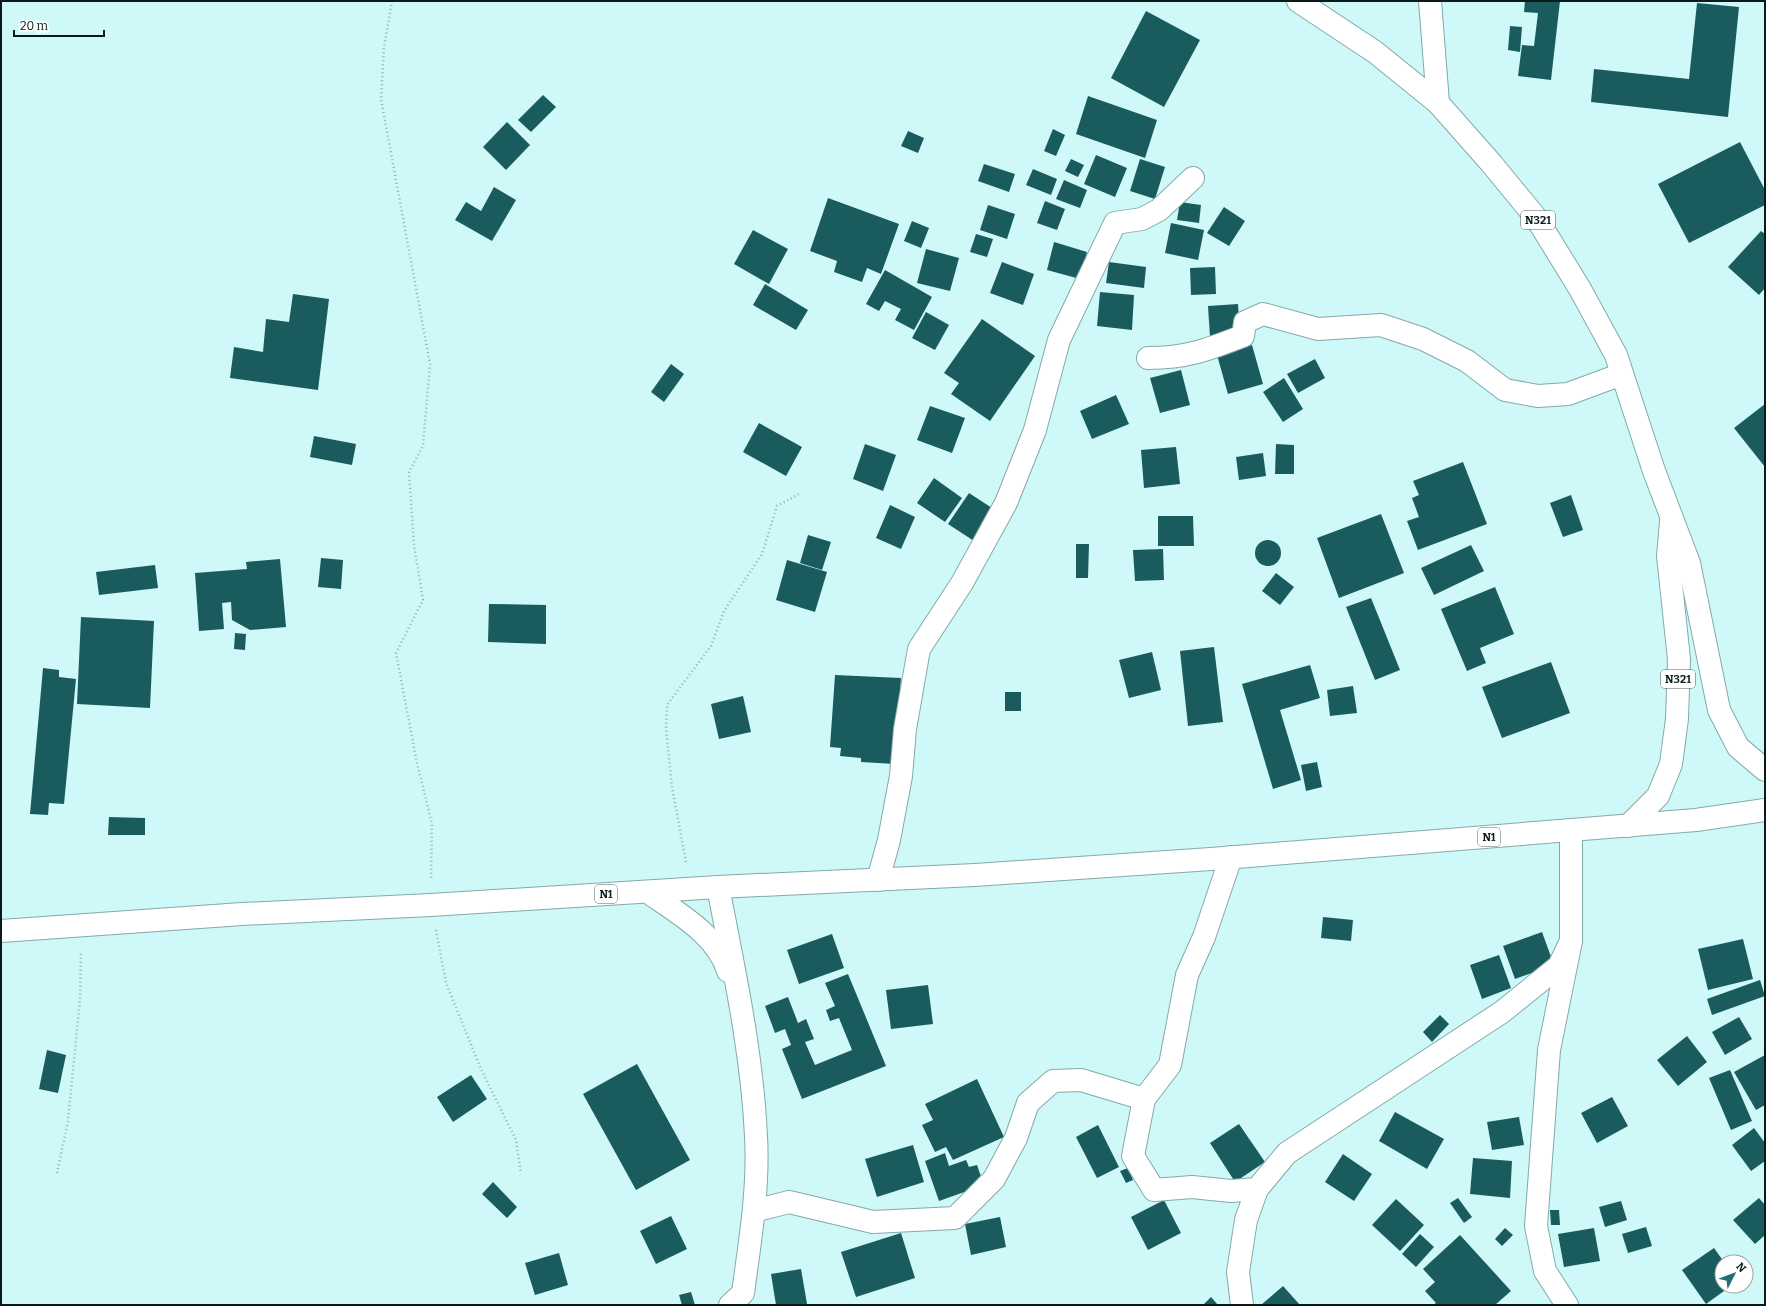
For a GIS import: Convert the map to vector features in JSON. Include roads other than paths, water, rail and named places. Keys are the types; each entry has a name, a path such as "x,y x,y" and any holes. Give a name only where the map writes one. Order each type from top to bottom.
{"main road":[{"name":"N321","path":"1298,1 1375,52 1438,103 1491,163 1537,219 1580,289 1616,355 1654,472 1689,563 1720,710 1738,747 1765,770"},
{"path":"1430,1 1438,103"},
{"path":"878,880 889,840 901,776 905,729 919,649 962,583 1006,504 1035,430 1059,340 1115,223 1142,220 1159,210 1194,178"},
{"path":"1148,358 1169,358 1200,353 1243,336 1245,322 1263,314 1318,329 1381,325 1423,339 1467,360 1505,390 1538,396 1568,394 1622,374"},
{"name":"N321","path":"1628,826 1658,796 1671,764 1678,719 1679,658 1668,556 1672,517"},
{"name":"N1","path":"1,931 242,914 431,905 691,890 718,887 878,880 1231,857 1628,826 1696,820 1765,810"},
{"path":"1567,1305 1545,1271 1536,1226 1549,1050 1571,941 1570,830"},
{"path":"1231,857 1206,930 1187,975 1170,1065 1144,1099 1133,1156 1154,1190 1192,1186 1231,1191 1257,1189"},
{"path":"718,887 743,1017 751,1071 757,1137 754,1211 740,1301"},
{"path":"648,892 702,931 724,958 743,1017"},
{"path":"1242,1305 1238,1272 1246,1220 1257,1189 1287,1152 1502,1012 1559,966 1571,941"},
{"path":"754,1211 789,1202 873,1222 955,1218 994,1179 1016,1138 1028,1103 1053,1081 1081,1080 1144,1099"}]}
